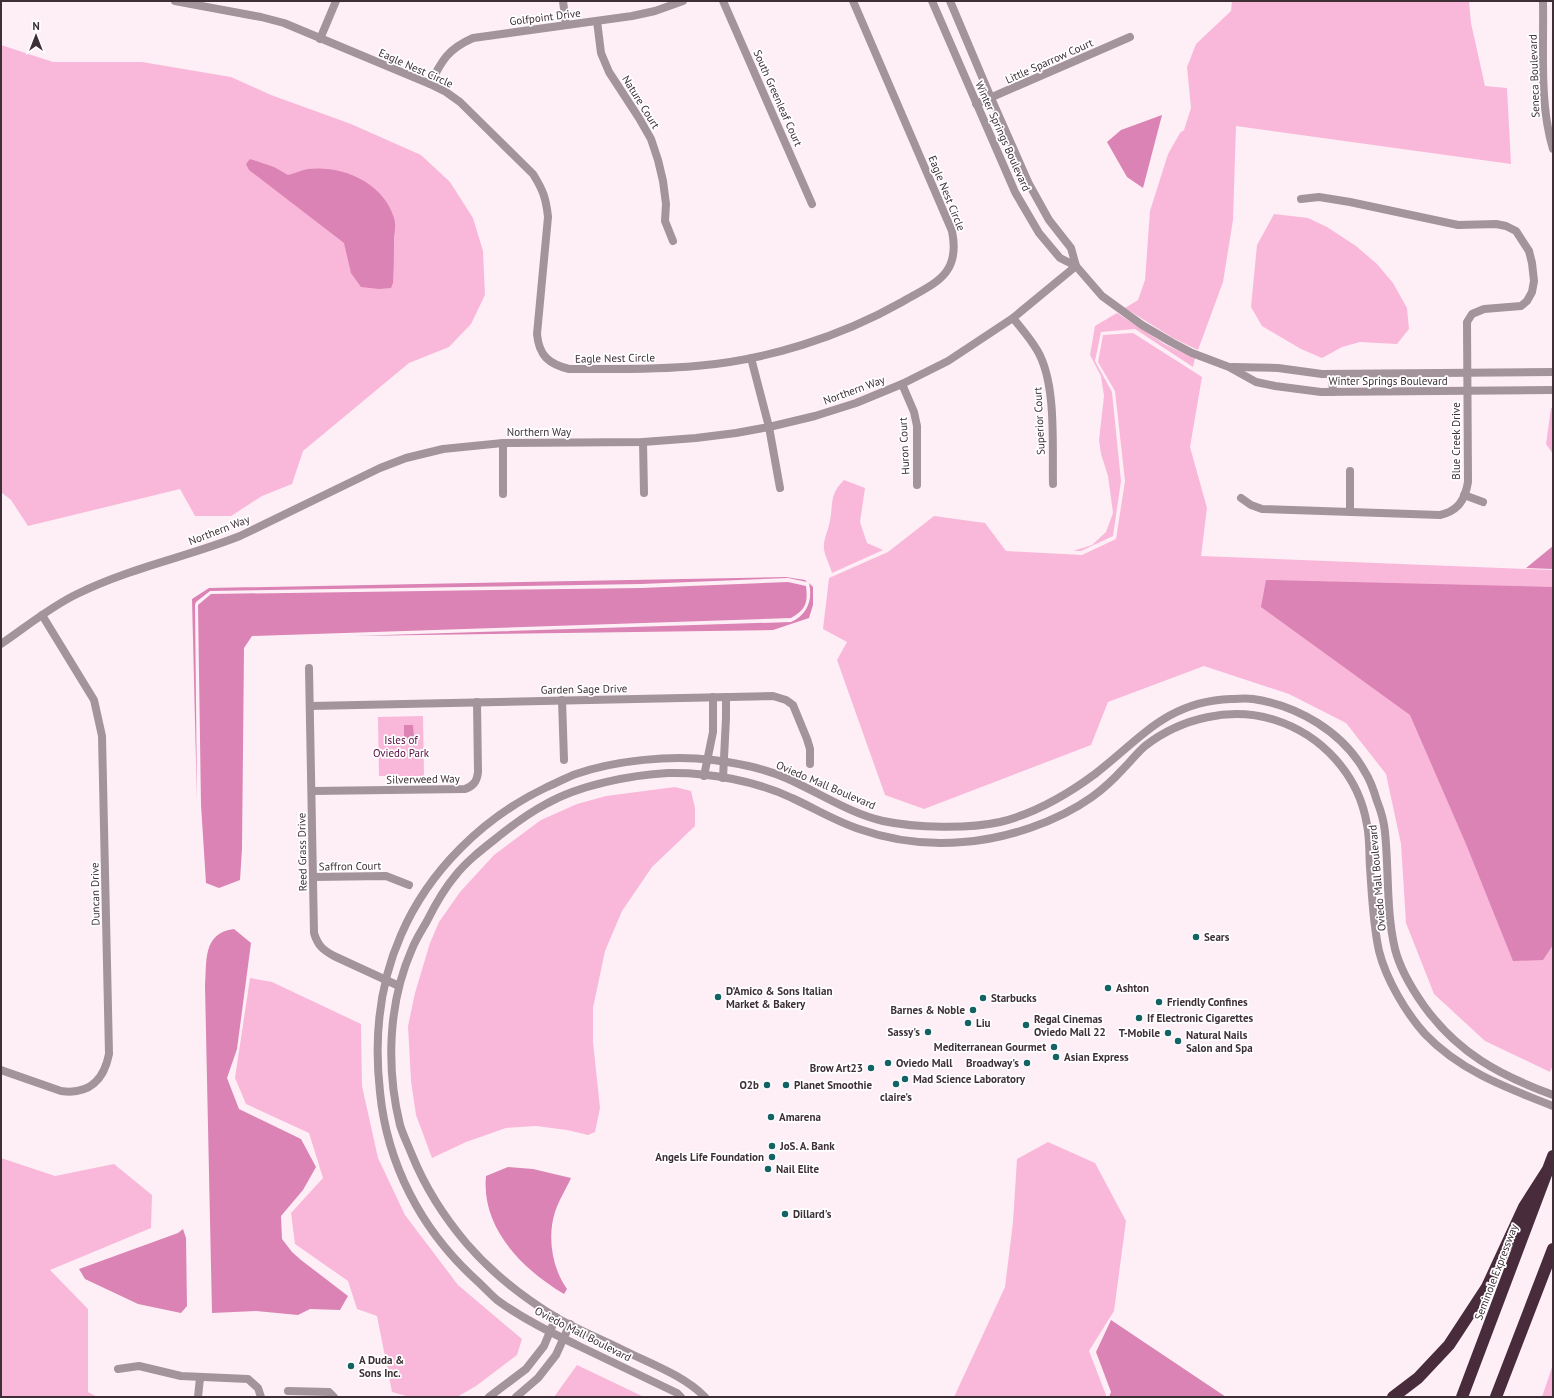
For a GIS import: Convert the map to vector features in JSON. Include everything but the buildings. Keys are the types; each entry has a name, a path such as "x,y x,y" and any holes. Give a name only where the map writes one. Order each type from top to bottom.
{"highway":[{"path":"1393,1397 1418,1378 1449,1345 1487,1287 1528,1211 1550,1163"},
{"name":"Seminole Expressway","path":"1462,1397 1528,1211"},
{"path":"1496,1397 1553,1248"},
{"path":"1505,1397 1536,1294"}],"street":[{"name":"Eagle Nest Circle","path":"175,1 261,17 284,23 430,84 446,92 460,102 533,174 542,187 546,199 548,217 537,334 538,344 549,361 556,366 569,369 651,369 697,366 752,358 793,348 853,326 887,310 935,282 944,275 951,264 954,254 955,245 952,231 852,1"},
{"path":"320,39 336,1"},
{"path":"563,1 566,25"},
{"name":"Golfpoint Drive","path":"430,84 440,64 449,53 460,44 478,37 597,21 655,10 683,1"},
{"name":"South Greenleaf Court","path":"723,1 812,204"},
{"name":"Winter Springs Boulevard","path":"932,1 1015,192 1039,233 1060,258 1076,266 1102,296 1142,324 1192,353 1229,367 1256,382 1313,391 1333,392 1553,390"},
{"name":"Winter Springs Boulevard","path":"950,1 1029,184 1049,220 1071,248 1076,266"},
{"name":"Seneca Boulevard","path":"1543,1 1545,108 1549,135 1553,149"},
{"name":"Nature Court","path":"597,21 601,53 609,72 651,139 663,181 666,204 665,221 673,241"},
{"name":"Little Sparrow Court","path":"976,104 1130,37"},
{"name":"Blue Creek Drive","path":"1241,498 1251,506 1262,509 1440,515 1454,510 1460,504 1468,482 1467,322 1472,314 1484,309 1521,306 1527,301 1532,292 1534,281 1529,251 1516,231 1506,226 1496,224 1458,225 1350,202 1319,197 1301,199"},
{"name":"Northern Way","path":"1,644 42,615 77,594 117,577 240,536 380,468 400,460 443,449 503,443 643,442 736,433 815,416 849,405 902,384 948,361 1013,318 1076,266"},
{"name":"Superior Court","path":"1013,318 1037,350 1046,372 1051,396 1053,484"},
{"path":"752,358 769,427 780,488"},
{"name":"Winter Springs Boulevard","path":"1229,367 1278,368 1322,374 1553,372"},
{"path":"1332,374 1333,392"},
{"name":"Huron Court","path":"902,384 914,412 917,426 917,485"},
{"path":"643,442 644,493"},
{"path":"503,443 503,494"},
{"path":"1350,471 1350,512"},
{"path":"1464,495 1483,502"},
{"name":"Duncan Drive","path":"1,1070 62,1091 71,1093 80,1092 89,1087 103,1074 107,1065 109,1054 102,736 94,700 42,615"},
{"name":"Reed Grass Drive","path":"309,668 314,934 317,943 324,951 399,986"},
{"name":"Garden Sage Drive","path":"310,706 773,696 786,700 793,705 810,749 810,764"},
{"path":"704,776 713,732 713,697"},
{"path":"722,778 726,697"},
{"name":"Oviedo Mall Boulevard","path":"681,1397 677,1393 550,1332 497,1300 458,1263 429,1228 405,1185 391,1151 382,1114 377,1070 378,1029 385,980 401,934 416,907 434,879 456,852 481,829 509,807 574,774 608,766 672,758 707,759 750,767 780,776 850,809 882,820 928,826 967,826 1002,821 1037,808 1064,795 1092,776 1163,718 1184,708 1213,700 1249,698 1277,704 1310,718 1333,735 1355,756 1368,775 1385,825 1390,916 1395,950 1414,992 1436,1022 1462,1048 1486,1065 1518,1082 1553,1095"},
{"path":"562,700 564,760"},
{"name":"Silverweed Way","path":"312,791 465,789 472,786 477,780 478,772 477,702"},
{"name":"Oviedo Mall Boulevard","path":"706,1397 698,1389 674,1375 556,1317 501,1279 470,1248 446,1219 420,1176 401,1129 394,1086 392,1046 394,1014 399,986 411,950 433,909 454,877 476,855 512,826 550,801 590,786 637,776 673,773 722,778 755,785 787,795 830,818 861,830 892,839 932,844 970,842 1011,834 1048,821 1086,802 1110,783 1142,748 1164,733 1187,723 1212,716 1242,714 1269,718 1292,726 1312,736 1348,773 1360,797 1367,823 1372,911 1380,955 1385,969 1406,1010 1425,1034 1452,1058 1480,1076 1505,1088 1553,1106"},
{"path":"713,732 725,733"},
{"name":"Saffron Court","path":"313,877 386,876 410,885"},
{"path":"489,1397 526,1369 544,1346 556,1317"},
{"path":"516,1397 538,1378 556,1355 570,1324"},
{"path":"118,1369 139,1366 181,1376 248,1379 258,1388 260,1397"},
{"path":"198,1397 200,1378"},
{"path":"288,1391 329,1392 334,1397"}],"green space":[{"path":"1232,1 1469,1 1471,23 1485,86 1507,88 1511,164 1236,126 1233,220 1223,282 1198,350 1173,338 1125,308 1138,300 1145,280 1150,211 1168,154 1180,133 1184,130 1191,108 1187,67 1196,44 1231,11"},
{"path":"1,45 53,62 142,62 231,77 271,95 351,124 421,155 450,182 473,218 483,251 485,295 471,324 449,347 409,363 303,451 292,484 262,496 231,516 195,516 180,489 28,526 11,500 1,492"},
{"path":"1274,214 1308,218 1327,227 1356,246 1377,264 1393,283 1407,308 1409,329 1397,344 1360,342 1342,347 1322,358 1301,349 1262,326 1251,307 1257,245"},
{"path":"1117,313 1166,345 1195,358 1193,367 1135,329 1101,332 1095,361 1112,392 1121,481 1113,536 1081,551 1073,551 1092,545 1106,532 1113,513 1108,476 1101,454 1099,440 1104,396 1101,376 1090,355 1095,326"},
{"path":"1133,333 1202,377 1190,447 1207,508 1201,556 1553,570 1553,1065 1550,1072 1485,1041 1434,994 1406,923 1401,844 1386,774 1346,723 1289,694 1204,666 1108,702 1091,745 924,809 885,795 837,660 847,642 823,629 829,578 888,552 934,516 985,523 1006,551 1082,555 1116,539 1125,481 1115,391 1098,362 1103,335"},
{"path":"1551,408 1553,408 1553,454 1546,444"},
{"path":"844,480 865,488 860,522 867,543 883,550 832,573 824,549 824,543 829,525 832,501 839,485"},
{"name":"Isles of Oviedo Park","path":"423,716 424,776 379,776 378,717"},
{"path":"675,787 691,791 695,808 695,826 652,867 622,911 605,951 593,1008 593,1042 600,1108 595,1132 588,1135 567,1130 536,1126 506,1128 466,1142 432,1158 416,1115 411,1081 408,1026 415,993 430,943 439,922 460,892 494,855 541,820 577,804 606,796"},
{"path":"250,978 272,982 361,1024 362,1086 378,1158 405,1215 458,1285 522,1339 517,1355 476,1386 457,1397 410,1397 392,1392 377,1316 357,1309 348,1281 295,1244 291,1213 323,1178 309,1133 246,1104 235,1078"},
{"path":"1048,1142 1095,1163 1126,1221 1114,1311 1089,1351 1106,1395 1105,1397 954,1397 1005,1287 1013,1222 1017,1159"},
{"path":"1,1158 55,1176 114,1164 152,1195 151,1228 50,1270 88,1309 88,1392 97,1397 1,1397"},
{"path":"1553,1364 1553,1397 1542,1397"},
{"path":"577,1365 644,1397 554,1397"}],"shaded area":[{"path":"1162,115 1143,188 1127,177 1107,142 1121,130"},
{"path":"250,159 274,167 288,175 308,169 335,170 360,179 372,186 389,206 395,220 393,283 391,288 379,289 361,287 351,273 344,243 249,170 246,164"},
{"path":"1553,546 1553,569 1526,568"},
{"path":"786,577 805,580 807,582 788,578 641,584 210,591 196,602 195,605 197,802 192,599 209,588"},
{"path":"1266,580 1553,587 1553,945 1543,960 1513,961 1466,844 1410,715 1261,607"},
{"path":"788,582 806,586 807,592 805,605 800,612 791,618 252,636 244,648 242,849 240,880 219,888 206,883 201,805 198,605 211,594 641,588"},
{"path":"809,583 813,587 813,605 809,618 773,630 353,636 791,622 797,619 808,606 810,595"},
{"path":"404,725 413,725 414,738 404,738"},
{"path":"234,929 251,943 237,1049 227,1078 239,1109 301,1139 316,1167 303,1190 281,1216 282,1239 292,1252 301,1260 348,1296 340,1310 310,1309 298,1315 256,1311 212,1313 205,986 206,968 208,950 211,942 216,936"},
{"path":"508,1167 533,1169 571,1178 555,1212 551,1232 552,1252 558,1272 567,1289 564,1294 533,1272 507,1245 497,1230 490,1213 486,1195 486,1176"},
{"path":"183,1229 186,1238 187,1306 181,1313 138,1304 85,1279 79,1269 178,1233"},
{"path":"1111,1320 1226,1397 1109,1397 1111,1392 1096,1352"}],"place":[{"name":"Sears","path":"1196,937"},
{"name":"Ashton","path":"1108,988"},
{"name":"D’Amico & Sons Italian Market & Bakery","path":"718,997"},
{"name":"Starbucks","path":"983,998"},
{"name":"Friendly Confines","path":"1159,1002"},
{"name":"Barnes & Noble","path":"973,1010"},
{"name":"If Electronic Cigarettes","path":"1139,1018"},
{"name":"Liu","path":"968,1023"},
{"name":"Regal Cinemas Oviedo Mall 22","path":"1026,1025"},
{"name":"Sassy's","path":"928,1032"},
{"name":"T-Mobile","path":"1168,1033"},
{"name":"Natural Nails Salon and Spa","path":"1178,1041"},
{"name":"Mediterranean Gourmet","path":"1054,1047"},
{"name":"Asian Express","path":"1056,1057"},
{"name":"Oviedo Mall","path":"888,1063"},
{"name":"Broadway's","path":"1027,1063"},
{"name":"Brow Art23","path":"871,1068"},
{"name":"Mad Science Laboratory","path":"905,1079"},
{"name":"claire's","path":"896,1084"},
{"name":"O2b","path":"767,1085"},
{"name":"Planet Smoothie","path":"786,1085"},
{"name":"Amarena","path":"771,1117"},
{"name":"JoS. A. Bank","path":"772,1146"},
{"name":"Angels Life Foundation","path":"772,1157"},
{"name":"Nail Elite","path":"768,1169"},
{"name":"Dillard's","path":"785,1214"},
{"name":"A Duda & Sons Inc.","path":"351,1366"}]}
